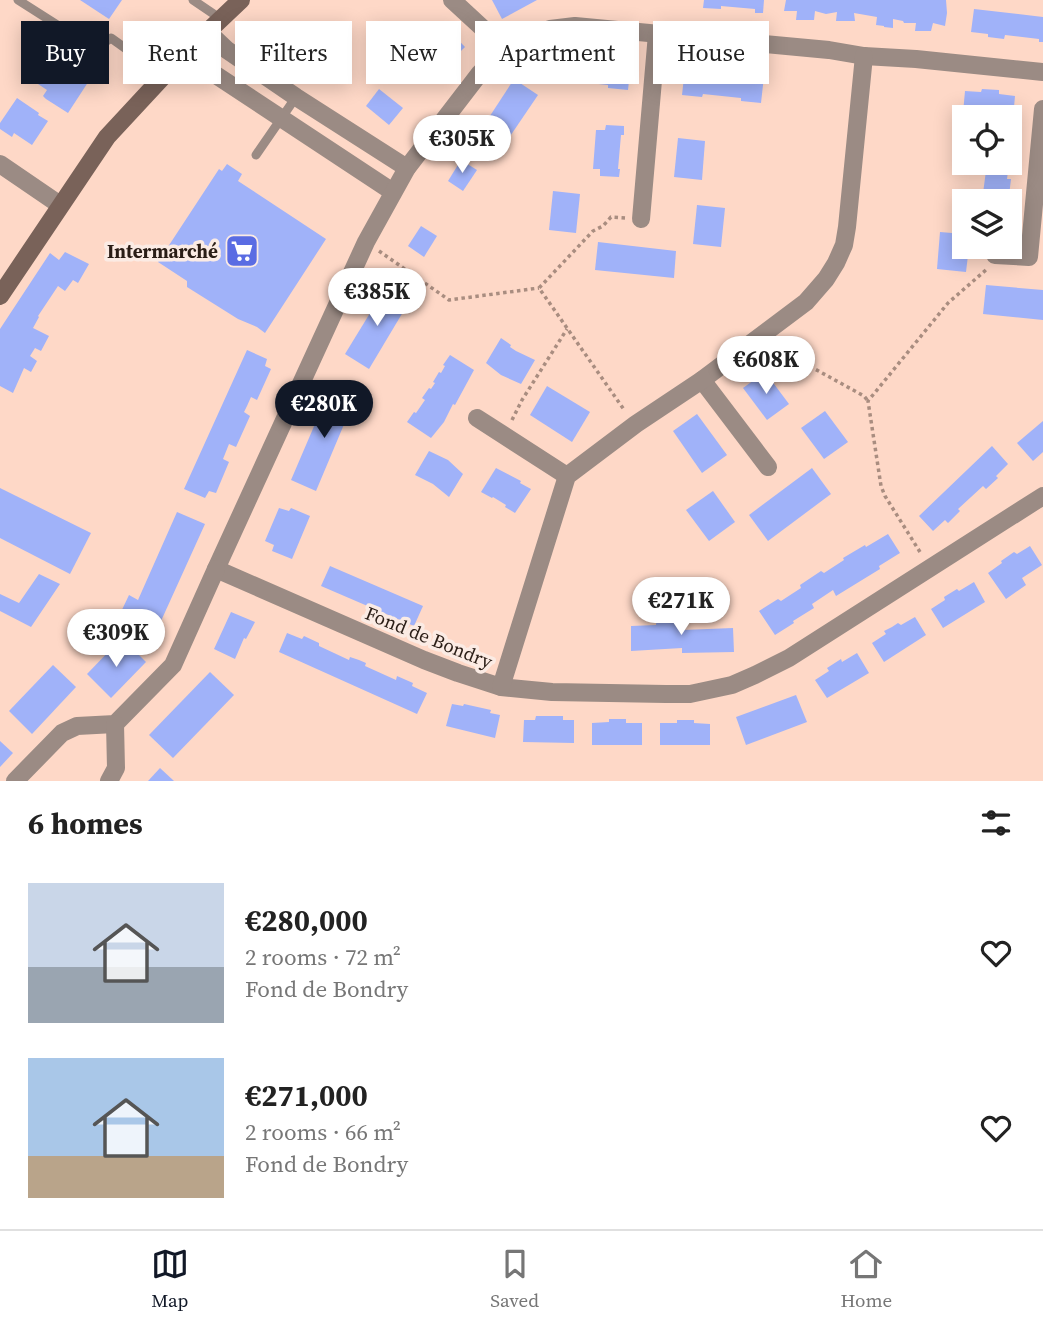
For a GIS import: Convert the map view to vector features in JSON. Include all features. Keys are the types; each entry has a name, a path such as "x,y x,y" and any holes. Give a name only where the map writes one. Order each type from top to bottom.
{"main road":[{"path":"221,19 241,0"},
{"path":"0,296 107,137 157,84"}],"street":[{"path":"452,0 475,21"},
{"path":"221,44 296,97 407,168"},
{"path":"769,44 1043,72"},
{"path":"501,687 567,475 702,380 806,302 836,263 844,245 847,227 864,56"},
{"path":"221,78 393,192"},
{"path":"15,781 62,733 77,726 115,724 173,665 366,242 407,168 475,80"},
{"path":"641,219 653,80"},
{"path":"1036,258 1043,109"},
{"path":"0,164 60,205"},
{"path":"702,380 768,467"},
{"path":"477,418 567,475"},
{"name":"Fond de Bondry","path":"216,569 424,660 501,687 552,692 690,694 732,685 789,658 1043,496"},
{"path":"109,781 116,768 115,724"}],"lane":[{"path":"18,0 95,49 111,38 123,47"},
{"path":"194,0 221,19"},
{"path":"256,155 296,97"}],"path":[{"path":"366,242 449,300 539,288 593,231 603,226 611,217 641,219"},
{"path":"868,401 947,303 985,272 994,259"},
{"path":"539,288 636,424"},
{"path":"504,435 522,400 567,329"},
{"path":"762,334 771,345 864,396 868,401 881,486 930,567"}],"building":[{"path":"80,0 122,0 109,19"},
{"path":"492,0 537,0 502,19"},
{"path":"704,0 764,0 763,13 755,13 755,9 721,6 721,9 703,8"},
{"path":"786,0 946,0 947,13 945,26 933,23 931,31 915,31 916,23 893,19 893,28 884,27 876,25 877,17 854,13 855,21 836,21 837,12 826,14 815,11 814,20 796,20 797,11 784,11"},
{"path":"974,9 1043,17 1043,42 1039,42 1039,39 1005,35 1004,39 988,37 988,34 971,32"},
{"path":"38,84 87,84 68,113 43,96 47,90"},
{"path":"511,84 522,84 538,95 494,160 471,145"},
{"path":"598,84 629,84 628,90 608,88 608,85"},
{"path":"683,84 763,84 761,103 703,94 702,97 682,95"},
{"path":"379,89 403,108 389,125 366,106"},
{"path":"982,89 999,90 999,94 1015,96 1014,105 964,105 965,91 981,92"},
{"path":"17,98 48,121 32,145 14,133 12,137 0,129 0,123"},
{"path":"606,125 624,126 624,135 621,135 619,177 600,176 600,169 593,169 596,130 605,130"},
{"path":"678,138 705,141 702,180 674,177"},
{"path":"461,160 477,170 463,191 448,181"},
{"name":"Intermarché","path":"227,164 242,174 238,181 326,239 265,333 187,287 187,281 158,262 219,169 222,171"},
{"path":"985,175 1008,175 1007,179 1011,179 1010,189 984,189"},
{"path":"553,191 580,194 576,233 549,230"},
{"path":"697,205 725,208 721,247 693,244"},
{"path":"421,226 437,236 424,257 408,246"},
{"path":"940,232 952,233 952,259 968,259 966,272 937,269"},
{"path":"598,242 676,251 674,278 595,270"},
{"path":"65,252 89,264 78,283 73,280 65,291 58,286 38,316 33,328 49,336 41,351 35,348 30,356 37,361 31,372 24,368 13,393 0,386 0,329 50,253 59,260"},
{"path":"986,285 1043,290 1043,320 983,314"},
{"path":"386,287 409,302 369,369 345,354"},
{"path":"501,338 516,351 535,360 521,384 501,375 486,363"},
{"path":"247,350 267,359 265,366 271,369 257,400 251,397 244,412 250,416 236,447 229,444 223,459 229,462 216,493 209,491 205,498 184,489"},
{"path":"450,355 474,370 455,405 453,404 444,422 431,438 407,422 425,400 422,398 435,383 433,382"},
{"path":"765,372 789,404 767,420 743,388"},
{"path":"547,386 590,412 572,442 530,415"},
{"path":"333,388 357,399 316,491 291,480"},
{"path":"825,411 848,442 824,459 801,428"},
{"path":"697,414 727,455 702,473 673,431"},
{"path":"1043,421 1043,452 1033,461 1017,443"},
{"path":"992,446 1008,464 986,489 983,486 958,509 960,511 948,523 945,520 933,531 919,516"},
{"path":"429,451 448,460 463,474 449,497 433,484 415,475"},
{"path":"496,468 531,489 515,513 481,492"},
{"path":"812,468 831,494 768,541 749,515"},
{"path":"0,488 91,533 70,574 0,538"},
{"path":"713,491 735,522 709,541 686,510"},
{"path":"279,508 289,511 291,508 310,516 292,559 272,551 274,545 265,541"},
{"path":"177,512 205,524 156,632 120,614 129,595 138,600"},
{"path":"888,534 900,553 879,566 880,569 836,596 833,590 812,604 814,608 775,635 759,611 778,599 781,601 821,571 824,573 844,560 843,558"},
{"path":"1030,546 1042,565 1022,578 1026,585 1006,599 988,573 1014,552 1017,554"},
{"path":"330,566 423,606 414,626 321,586"},
{"path":"39,574 60,584 31,627 0,611 0,594 19,603"},
{"path":"974,582 985,602 943,628 931,609 945,600 944,597"},
{"path":"231,612 255,622 235,659 214,649"},
{"path":"657,615 681,615 682,630 733,628 734,652 682,653 682,648 631,651 631,626 656,625"},
{"path":"915,617 926,635 884,662 872,643 886,634 884,631"},
{"path":"287,633 302,639 304,636 319,643 319,646 349,660 350,657 366,663 365,666 396,680 397,676 413,683 412,686 427,693 417,714 279,652"},
{"path":"115,645 137,653 146,662 111,698 87,674"},
{"path":"857,653 869,673 827,698 815,680 841,659 842,662"},
{"path":"53,665 76,687 32,734 9,711"},
{"path":"210,672 234,695 173,758 149,735"},
{"path":"796,695 807,722 746,745 736,717"},
{"path":"452,704 491,710 490,713 500,715 495,738 446,726"},
{"path":"536,716 563,716 563,720 574,720 574,743 523,742 524,720 535,720"},
{"path":"609,719 642,723 642,745 592,745 592,723 609,722"},
{"path":"677,720 710,724 710,745 660,745 660,723 677,723"},
{"path":"0,741 13,753 0,767"},
{"path":"160,768 174,781 148,781"}],"place":[{"name":"Intermarché","path":"242,251"}]}
